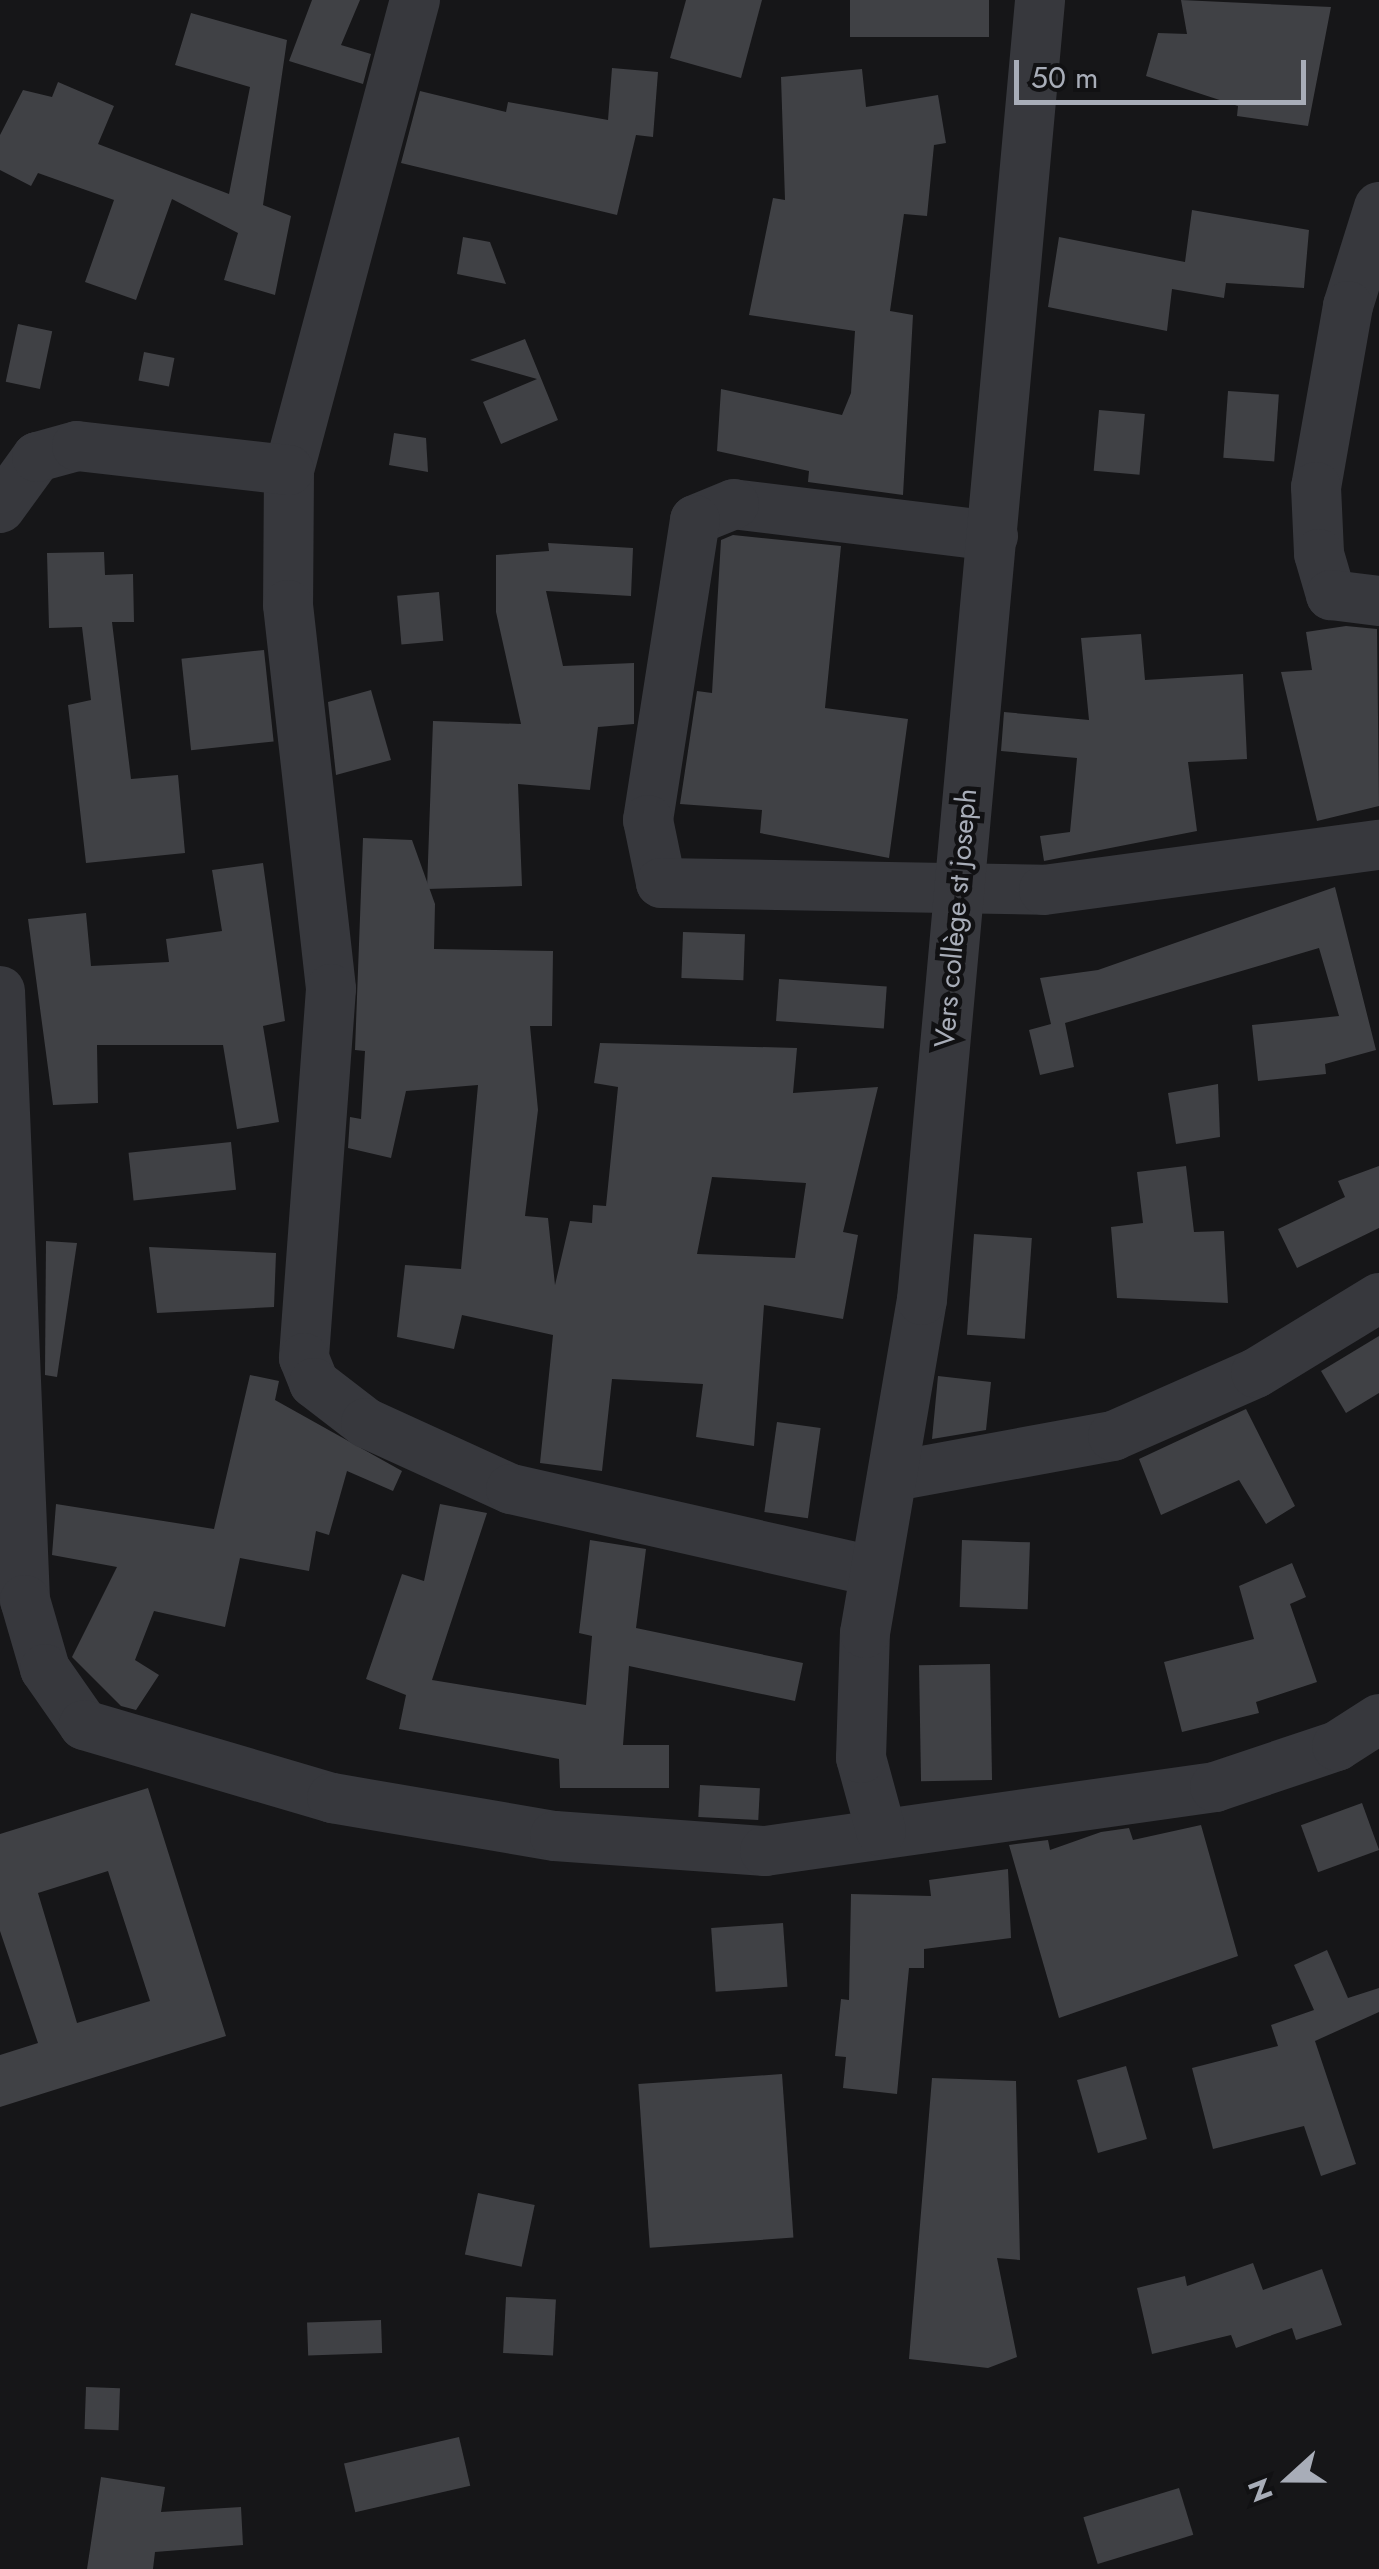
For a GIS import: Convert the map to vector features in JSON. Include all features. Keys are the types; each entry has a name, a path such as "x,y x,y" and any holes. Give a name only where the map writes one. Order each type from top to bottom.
{"street":[{"path":"415,0 289,470 288,605 331,989 304,1358 314,1383 366,1423 511,1489 872,1571"},
{"name":"Vers collège st joseph","path":"881,1830 861,1758 872,1571 895,1476 922,1300 1040,0"},
{"path":"1379,207 1348,306 1316,487 1319,554 1332,594 1379,601"},
{"path":"0,508 37,458 77,446 289,470"},
{"path":"993,536 734,504 695,520 648,820 661,884 1044,890 1379,844"},
{"path":"0,991 25,1600 46,1669 84,1726 332,1798 555,1836 765,1850 881,1830 1215,1787 1337,1746 1379,1719"},
{"path":"895,1476 1113,1436 1256,1374 1379,1298"}],"building":[{"path":"312,0 360,0 341,45 371,54 363,84 289,61"},
{"path":"686,0 762,0 741,78 670,58"},
{"path":"850,0 989,0 989,37 850,37"},
{"path":"1181,0 1331,7 1308,126 1237,116 1238,106 1146,76 1158,33 1187,34"},
{"path":"191,13 287,40 263,205 291,216 275,295 224,280 238,233 172,199 136,300 85,282 114,200 38,173 31,186 0,170 0,135 23,90 52,97 58,82 114,106 98,144 229,194 250,87 175,65"},
{"path":"612,68 658,72 653,137 636,135 617,215 401,163 420,91 506,112 508,102 608,120"},
{"path":"862,69 866,107 938,95 946,143 934,145 927,216 904,214 890,311 913,315 903,495 808,482 809,471 717,451 721,389 842,415 851,393 855,331 749,315 773,198 785,200 781,77"},
{"path":"1192,210 1309,230 1304,288 1226,283 1224,298 1172,289 1167,331 1048,307 1059,237 1185,262"},
{"path":"463,237 490,242 506,284 457,274"},
{"path":"18,324 52,331 40,389 6,382"},
{"path":"525,339 558,420 501,444 483,402 537,379 470,360"},
{"path":"144,352 174,358 169,386 138,380"},
{"path":"1228,391 1279,395 1274,461 1223,458"},
{"path":"1099,410 1145,414 1140,475 1094,471"},
{"path":"394,433 426,438 428,472 389,465"},
{"path":"733,535 841,546 825,708 908,719 889,858 760,833 762,810 680,804 697,691 712,693 721,540"},
{"path":"548,543 633,548 631,596 546,591 563,666 634,663 634,724 598,727 590,790 518,784 522,886 427,889 433,721 521,724 496,612 496,555 549,551"},
{"path":"104,552 105,575 133,574 134,622 112,622 131,779 178,775 185,853 86,863 68,705 91,700 82,627 49,628 47,553"},
{"path":"439,592 443,641 401,644 397,596"},
{"path":"1346,626 1377,629 1379,806 1317,821 1281,672 1312,670 1306,632"},
{"path":"1141,634 1145,680 1243,674 1247,759 1188,762 1197,831 1044,861 1040,836 1070,832 1077,758 1001,751 1004,712 1089,720 1081,638"},
{"path":"264,650 274,741 191,750 181,659"},
{"path":"371,690 391,760 336,775 328,702"},
{"path":"363,838 412,840 435,904 434,949 553,951 552,1026 530,1026 538,1110 525,1216 548,1218 555,1285 570,1221 592,1223 593,1205 606,1206 618,1087 594,1083 600,1043 797,1048 793,1093 878,1087 843,1232 858,1235 843,1319 764,1305 754,1446 696,1437 703,1384 612,1379 602,1471 540,1463 553,1335 462,1315 454,1349 397,1337 405,1265 461,1269 478,1085 406,1091 391,1158 348,1148 350,1117 361,1119 365,1051 355,1050","holes":["712,1177 806,1183 795,1258 697,1254"]},
{"path":"263,863 285,1021 263,1026 279,1122 237,1129 223,1045 97,1045 98,1103 53,1105 28,919 86,913 91,966 169,962 166,939 222,931 212,870"},
{"path":"1335,887 1376,1050 1325,1064 1326,1074 1258,1081 1252,1025 1339,1016 1319,948 1065,1023 1074,1067 1040,1075 1029,1030 1051,1024 1040,978 1098,970"},
{"path":"683,932 745,934 743,980 681,978"},
{"path":"779,979 887,987 884,1028 776,1021"},
{"path":"1218,1084 1220,1137 1176,1144 1168,1093"},
{"path":"231,1142 236,1190 134,1201 129,1153"},
{"path":"1186,1166 1194,1232 1224,1231 1228,1303 1117,1298 1111,1227 1143,1223 1137,1172"},
{"path":"1379,1166 1379,1228 1297,1268 1278,1229 1345,1197 1338,1181"},
{"path":"974,1234 1032,1238 1025,1339 967,1335"},
{"path":"46,1241 77,1243 57,1377 45,1375"},
{"path":"149,1247 276,1253 274,1307 157,1313"},
{"path":"1379,1336 1379,1393 1346,1413 1321,1371"},
{"path":"250,1375 279,1381 275,1400 402,1471 393,1491 347,1471 329,1535 316,1531 309,1571 240,1558 225,1627 154,1611 135,1660 159,1675 136,1710 121,1706 72,1657 117,1567 52,1555 56,1504 214,1529"},
{"path":"938,1376 991,1382 986,1430 932,1439"},
{"path":"1246,1409 1295,1506 1266,1524 1239,1480 1161,1515 1139,1459"},
{"path":"777,1422 821,1428 808,1518 764,1512"},
{"path":"440,1504 487,1513 432,1680 586,1705 592,1636 579,1633 590,1540 646,1549 636,1628 803,1663 795,1701 629,1666 623,1745 669,1745 669,1788 560,1788 559,1759 399,1729 406,1695 366,1679 402,1574 424,1581"},
{"path":"962,1540 1030,1542 1028,1609 960,1607"},
{"path":"1292,1563 1306,1597 1290,1604 1317,1682 1256,1702 1259,1713 1182,1732 1164,1662 1254,1639 1239,1586"},
{"path":"990,1664 992,1780 921,1781 919,1665"},
{"path":"700,1785 760,1788 758,1820 698,1817"},
{"path":"148,1788 226,2036 0,2107 0,2055 38,2043 0,1931 0,1834","holes":["108,1871 150,2001 77,2023 38,1893"]},
{"path":"1362,1803 1379,1850 1318,1872 1301,1825"},
{"path":"1201,1825 1238,1956 1059,2018 1009,1845 1048,1840 1050,1850 1101,1832 1129,1828 1133,1840"},
{"path":"1008,1869 1011,1938 924,1949 924,1968 909,1968 897,2094 843,2088 846,2057 835,2056 841,1999 849,2000 851,1894 931,1896 929,1880"},
{"path":"783,1923 787,1987 716,1992 711,1928"},
{"path":"1327,1950 1348,1998 1379,1988 1379,2012 1315,2041 1356,2164 1321,2176 1304,2126 1213,2149 1192,2068 1278,2046 1271,2025 1314,2010 1294,1965"},
{"path":"1126,2066 1147,2139 1098,2153 1077,2080"},
{"path":"782,2074 793,2238 650,2248 638,2084"},
{"path":"932,2078 1016,2081 1020,2260 997,2258 1017,2357 988,2368 909,2359"},
{"path":"478,2193 535,2205 522,2267 465,2255"},
{"path":"1253,2263 1263,2290 1322,2269 1342,2325 1296,2340 1292,2328 1236,2348 1231,2335 1152,2354 1137,2288 1185,2276 1187,2286"},
{"path":"506,2297 556,2300 553,2356 503,2353"},
{"path":"381,2320 382,2353 308,2356 307,2323"},
{"path":"86,2387 120,2388 119,2430 85,2429"},
{"path":"459,2437 470,2486 355,2512 344,2464"},
{"path":"101,2477 165,2487 161,2512 241,2507 243,2545 155,2552 153,2569 87,2569"},
{"path":"1179,2488 1193,2535 1098,2564 1083,2517"}]}
